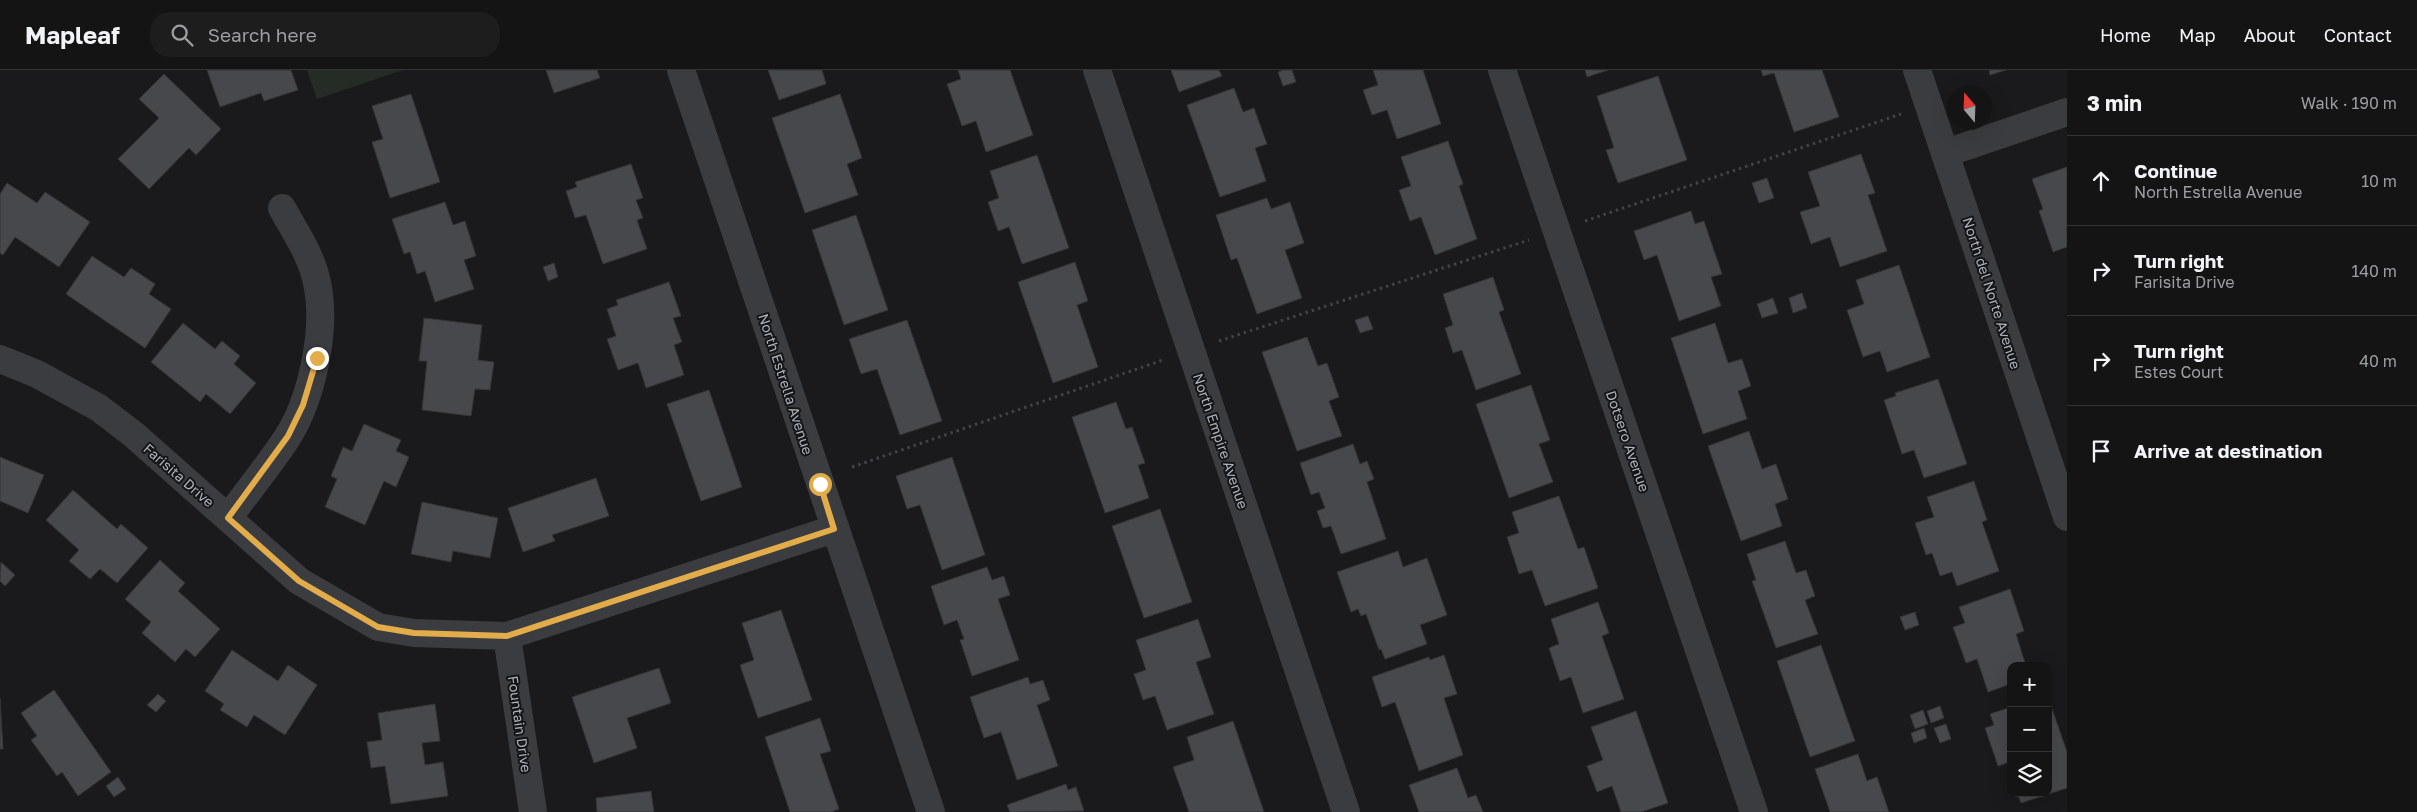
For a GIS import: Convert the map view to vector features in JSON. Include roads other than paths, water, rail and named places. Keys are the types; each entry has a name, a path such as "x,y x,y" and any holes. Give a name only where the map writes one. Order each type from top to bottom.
{"street":[{"name":"North Estrella Avenue","path":"682,70 834,529 931,812"},
{"name":"North Empire Avenue","path":"1097,70 1346,812"},
{"name":"Dotsero Avenue","path":"1502,70 1754,812"},
{"name":"North del Norte Avenue","path":"1917,70 2067,517"},
{"path":"1946,153 2067,112"},
{"path":"228,518 288,436 303,405 317,358 320,330 318,284 308,254 282,208"},
{"name":"Farisita Drive","path":"0,360 37,374 99,408 299,581 378,627 414,633 507,636 834,529"},
{"name":"Fountain Drive","path":"507,636 533,812"}]}
